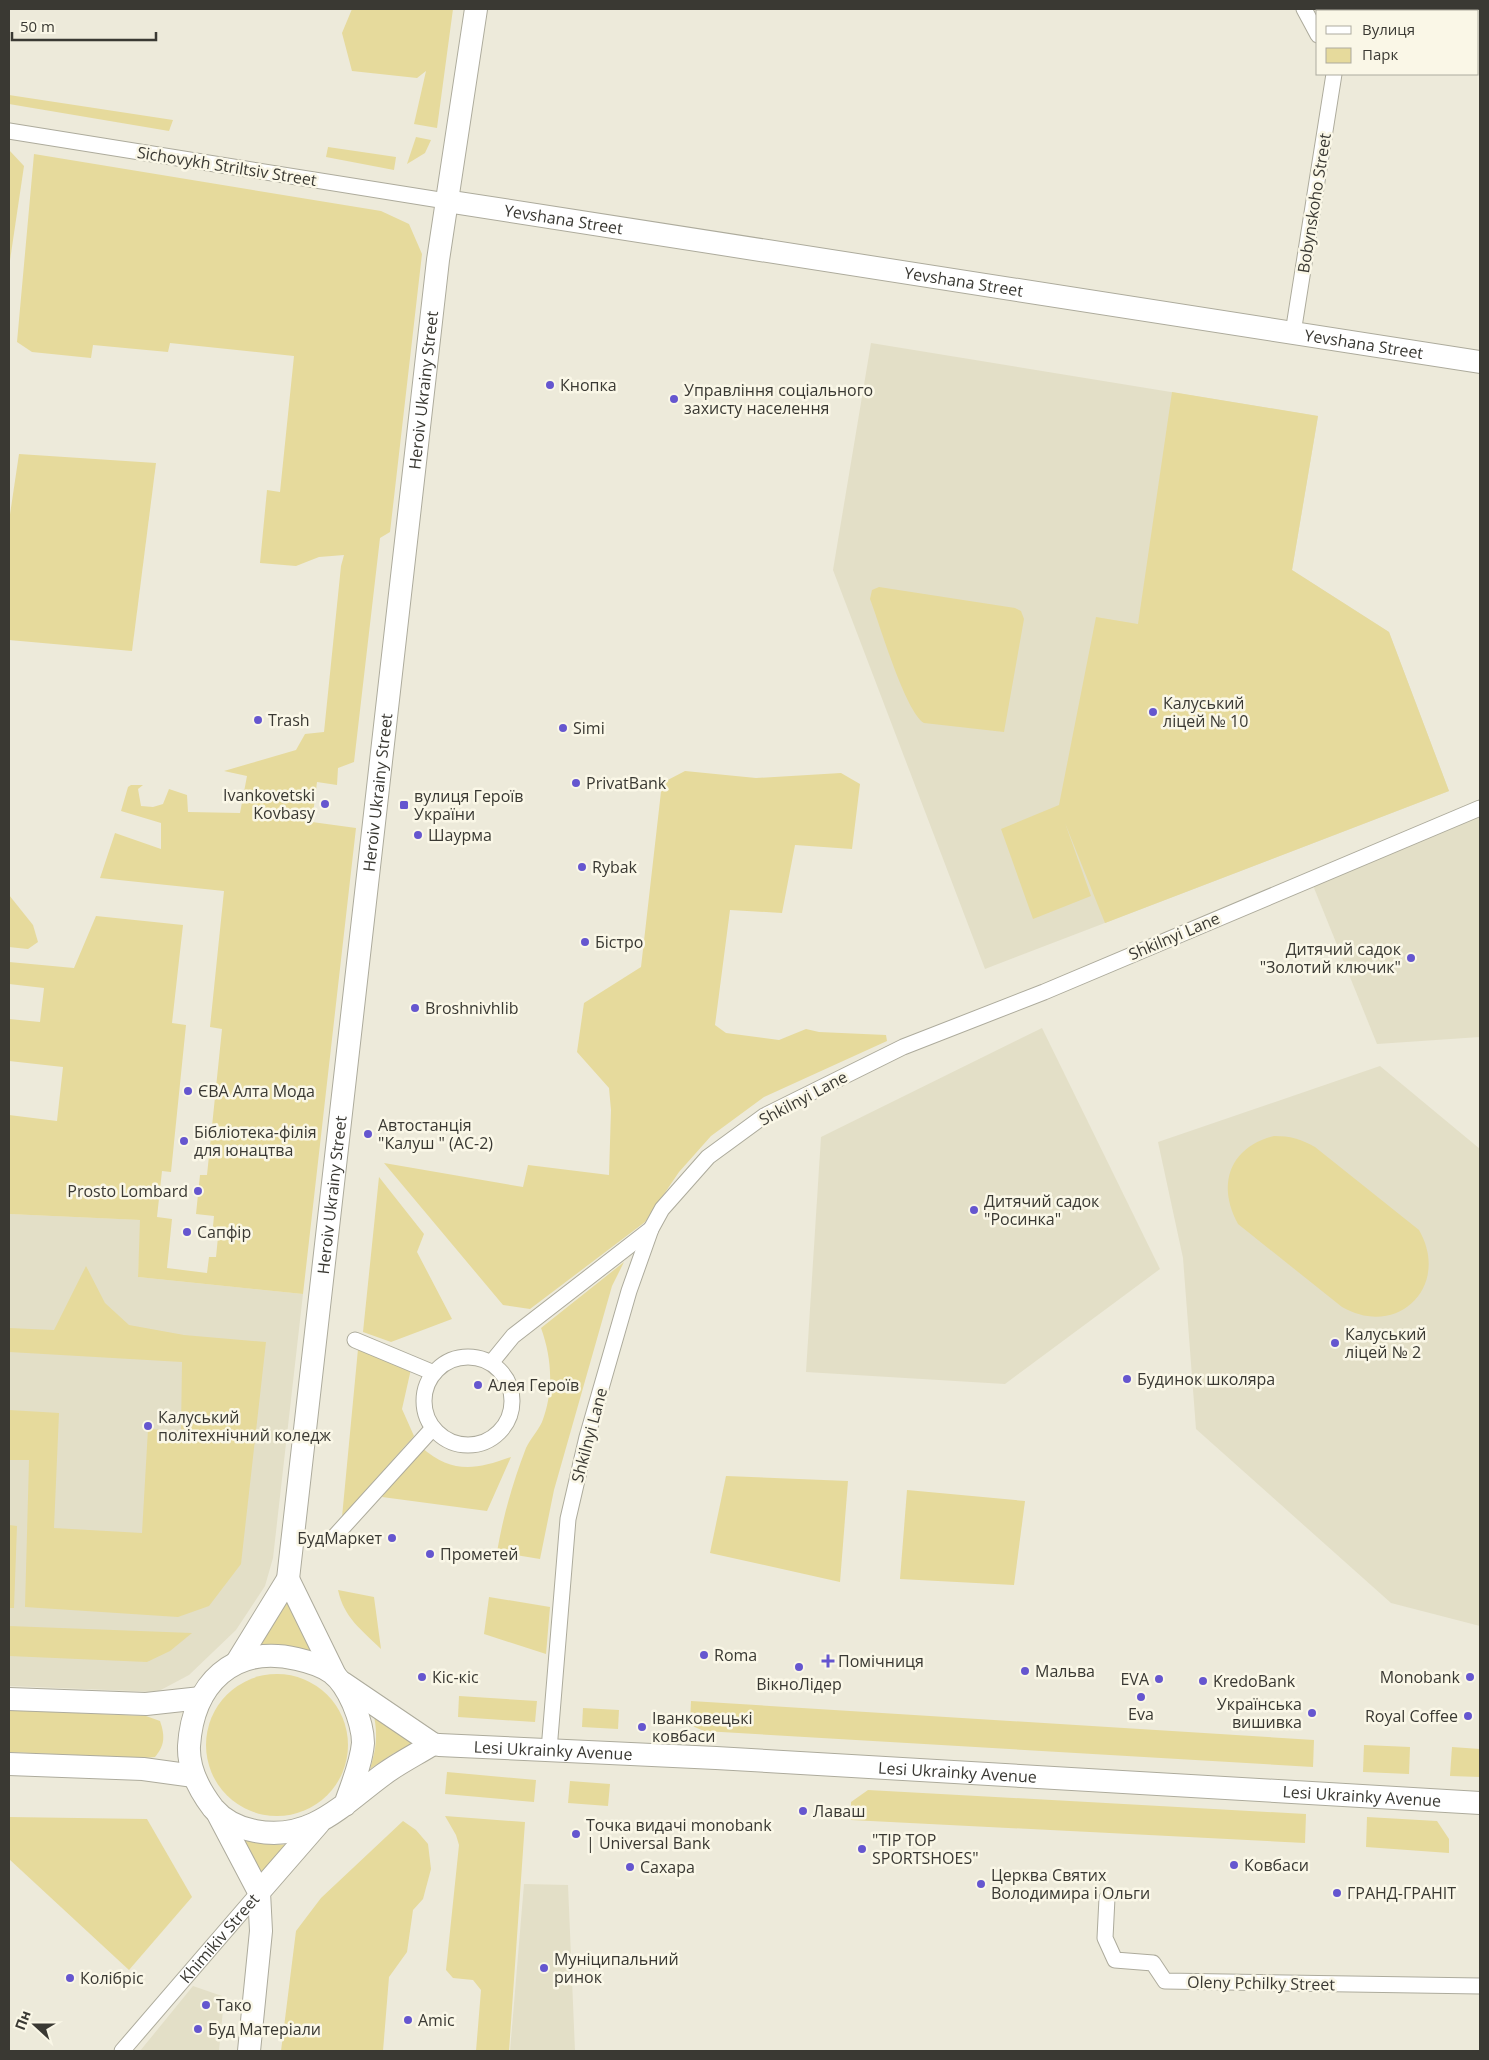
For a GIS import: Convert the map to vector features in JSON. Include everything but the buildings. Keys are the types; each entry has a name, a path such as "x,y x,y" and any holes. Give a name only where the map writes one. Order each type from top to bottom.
{"main road":[{"name":"Heroiv Ukrainy Street","path":"237,1662 288,1579 446,200 476,9"},
{"name":"Yevshana Street","path":"446,200 1480,362"},
{"path":"288,1579 358,1714 363,1741 360,1761 344,1804"},
{"path":"249,2051 261,1931 259,1892 320,1822 386,1772 433,1744 340,1679 312,1662 271,1655 256,1656 237,1662 214,1680 201,1698 193,1721 189,1748 194,1776 201,1792 218,1814 240,1828 267,1834 292,1832 320,1822"},
{"path":"9,1699 146,1704 201,1698"},
{"name":"Lesi Ukrainky Avenue","path":"433,1744 1480,1803"},
{"path":"9,1764 143,1769 194,1776"},
{"name":"Khimikiv Street","path":"218,1814 259,1892"}],"street":[{"path":"1304,9 1316,31"},
{"name":"Bobynskoho Street","path":"1293,333 1334,75"},
{"name":"Sichovykh Striltsiv Street","path":"9,131 446,200"},
{"name":"Shkilnyi Lane","path":"549,1750 568,1519 588,1437 624,1310 651,1229 662,1209 708,1157 764,1116 903,1047 1044,992 1480,808"},
{"path":"491,1363 513,1336 651,1229"},
{"path":"355,1340 434,1373"},
{"path":"466,1357 491,1363 505,1378 512,1398 511,1412 505,1425 497,1435 487,1441 463,1445 446,1439 433,1428 426,1412 424,1395 434,1373 454,1359 466,1357"},
{"path":"335,1536 433,1428"},
{"name":"Khimikiv Street","path":"122,2051 259,1892"},
{"name":"Oleny Pchilky Street","path":"1107,1898 1105,1938 1115,1960 1154,1963 1165,1981 1480,1986"}],"shaded area":[{"name":"Калуський ліцей № 10","path":"871,343 1318,416 1292,570 1389,632 1449,791 985,969 833,570"},
{"name":"Дитячий садок \"Золотий ключик\"","path":"1480,808 1480,1037 1377,1044 1310,878"},
{"name":"Дитячий садок \"Росинка\"","path":"1042,1028 1160,1269 1005,1384 806,1372 821,1137"},
{"name":"Калуський ліцей № 2","path":"1380,1066 1480,1149 1480,1626 1391,1603 1196,1429 1183,1258 1158,1142"},
{"name":"Калуський політехнічний коледж","path":"9,1214 141,1220 138,1277 303,1294 273,1558 265,1586 236,1630 189,1675 157,1692 9,1686"},
{"name":"Муніципальний ринок","path":"524,1884 568,1885 575,2051 510,2051"},
{"path":"193,1986 222,1996 224,2000 219,2051 140,2051"}],"green space":[{"path":"352,9 453,9 437,128 414,124 426,71 417,78 352,71 342,33"},
{"path":"9,95 173,120 169,131 9,104"},
{"path":"416,137 431,140 425,153 407,164"},
{"path":"328,147 396,157 394,170 326,157"},
{"path":"9,150 24,166 9,267"},
{"path":"34,154 381,211 409,224 422,254 390,532 380,538 354,762 338,768 337,785 317,782 312,822 356,828 303,1294 138,1277 140,1220 9,1214 9,1115 57,1121 63,1067 9,1061 9,1019 40,1022 44,988 9,984 9,962 74,968 96,916 183,925 172,1023 186,1025 171,1172 162,1171 157,1217 172,1219 167,1268 207,1273 209,1257 216,1257 218,1237 212,1236 214,1216 196,1214 200,1175 207,1175 222,1029 210,1027 224,891 100,878 115,833 161,849 161,823 121,811 128,787 131,785 143,785 138,789 141,806 153,807 163,804 169,789 187,795 188,812 240,813 247,776 224,771 296,750 305,734 324,732 341,566 344,555 319,557 296,566 260,563 267,490 280,492 294,356 170,343 168,352 93,345 91,358 32,352 17,342"},
{"path":"1172,392 1318,416 1292,570 1389,632 1449,791 1105,923 1065,823 1091,896 1033,919 1001,829 1059,805 1096,617 1138,624"},
{"path":"19,454 156,463 132,651 9,640 9,521"},
{"path":"879,587 1015,608 1021,611 1024,619 1004,732 924,723 917,715 901,685 870,599 872,590"},
{"path":"685,771 756,778 841,773 860,784 852,849 795,845 782,913 730,910 715,1025 726,1033 779,1040 806,1029 819,1032 886,1035 887,1041 764,1097 711,1136 679,1172 645,1222 530,1309 503,1305 384,1163 523,1187 528,1165 609,1175 611,1110 609,1088 577,1052 584,1003 641,967 662,783"},
{"path":"9,895 33,925 38,942 28,949 9,947"},
{"path":"1274,1136 1295,1138 1315,1147 1419,1230 1427,1251 1428,1270 1423,1287 1414,1302 1399,1311 1382,1316 1363,1315 1342,1307 1238,1224 1231,1209 1228,1195 1228,1181 1231,1169 1237,1158 1247,1149 1259,1141"},
{"path":"379,1177 424,1234 417,1252 452,1319 391,1342 363,1332"},
{"path":"624,1262 612,1286 554,1490 540,1559 497,1552 505,1512 517,1474 526,1448 542,1422 546,1410 550,1375 545,1339 541,1328"},
{"path":"86,1266 105,1303 129,1325 184,1335 266,1342 241,1564 209,1606 178,1617 25,1607 29,1460 9,1460 9,1410 59,1413 54,1528 142,1533 148,1429 181,1431 182,1362 9,1352 9,1328 54,1330"},
{"path":"358,1349 411,1369 402,1409 414,1436 342,1517"},
{"path":"421,1447 443,1462 464,1467 486,1465 511,1457 487,1511 382,1497"},
{"path":"726,1476 848,1481 840,1582 710,1553"},
{"path":"907,1490 1025,1501 1014,1585 900,1579"},
{"path":"9,1525 17,1526 14,1608 9,1608"},
{"path":"338,1590 374,1597 381,1649 349,1616"},
{"path":"289,1596 314,1651 284,1646 257,1646"},
{"path":"489,1597 550,1607 546,1654 484,1634"},
{"path":"9,1626 192,1633 170,1651 147,1662 9,1656"},
{"path":"277,1674 291,1675 304,1679 327,1695 343,1718 347,1731 347,1759 343,1772 327,1795 304,1811 291,1815 277,1816 263,1815 250,1811 227,1795 211,1772 207,1759 206,1745 207,1731 211,1718 227,1695 250,1679 263,1675"},
{"path":"459,1696 537,1701 535,1722 458,1717"},
{"path":"691,1701 1314,1740 1313,1767 704,1731 690,1725"},
{"path":"583,1708 619,1710 618,1729 582,1727"},
{"path":"9,1710 146,1716 160,1721 163,1731 162,1744 155,1757 145,1758 9,1752"},
{"path":"374,1716 418,1743 394,1753 370,1769 376,1743"},
{"path":"1364,1745 1410,1747 1409,1774 1363,1772"},
{"path":"1452,1747 1480,1749 1480,1777 1450,1776"},
{"path":"447,1772 536,1780 534,1802 445,1794"},
{"path":"570,1781 610,1784 608,1806 568,1803"},
{"path":"868,1790 1306,1814 1305,1843 851,1820 851,1802"},
{"path":"445,1816 525,1822 509,2051 476,2051 481,1990 473,1980 453,1978 446,1970 459,1845 456,1835"},
{"path":"9,1817 147,1819 192,1897 129,1970 9,1859"},
{"path":"1367,1817 1437,1821 1449,1839 1449,1853 1366,1847"},
{"path":"403,1821 416,1830 428,1844 431,1869 423,1899 413,1910 407,1952 389,1977 383,2051 281,2051 296,1931 321,1898"},
{"path":"241,1839 268,1844 295,1844 260,1879"}],"place":[{"name":"Кнопка","path":"550,385"},
{"name":"Управління соціального захисту населення","path":"674,399"},
{"name":"Калуський ліцей № 10","path":"1153,712"},
{"name":"Trash","path":"258,720"},
{"name":"Simi","path":"563,728"},
{"name":"PrivatBank","path":"576,783"},
{"name":"Ivankovetski Kovbasy","path":"325,804"},
{"name":"вулиця Героїв України","path":"404,805"},
{"name":"Шаурма","path":"418,835"},
{"name":"Rybak","path":"582,867"},
{"name":"Бістро","path":"585,942"},
{"name":"Дитячий садок \"Золотий ключик\"","path":"1411,958"},
{"name":"Broshnivhlib","path":"415,1008"},
{"name":"ЄВА Алта Мода","path":"188,1091"},
{"name":"Автостанція \"Калуш \" (АС-2)","path":"368,1134"},
{"name":"Бібліотека-філія для юнацтва","path":"184,1141"},
{"name":"Prosto Lombard","path":"198,1191"},
{"name":"Дитячий садок \"Росинка\"","path":"974,1210"},
{"name":"Сапфір","path":"187,1232"},
{"name":"Калуський ліцей № 2","path":"1335,1343"},
{"name":"Будинок школяра","path":"1127,1379"},
{"name":"Алея Героїв","path":"478,1385"},
{"name":"Калуський політехнічний коледж","path":"148,1426"},
{"name":"БудМаркет","path":"392,1538"},
{"name":"Прометей","path":"430,1554"},
{"name":"Roma","path":"704,1655"},
{"name":"Помічниця","path":"828,1661"},
{"name":"ВікноЛідер","path":"799,1667"},
{"name":"Мальва","path":"1025,1671"},
{"name":"Кіс-кіс","path":"422,1677"},
{"name":"Monobank","path":"1470,1677"},
{"name":"ЕVA","path":"1159,1679"},
{"name":"KredoBank","path":"1203,1681"},
{"name":"Eva","path":"1141,1697"},
{"name":"Українська вишивка","path":"1312,1713"},
{"name":"Royal Coffee","path":"1468,1716"},
{"name":"Іванковецькі ковбаси","path":"642,1727"},
{"name":"Лаваш","path":"803,1811"},
{"name":"Точка видачі monobank | Universal Bank","path":"576,1834"},
{"name":"\"TIP TOP SPORTSHOES\"","path":"862,1849"},
{"name":"Ковбаси","path":"1234,1865"},
{"name":"Сахара","path":"630,1867"},
{"name":"Церква Святих Володимира і Ольги","path":"981,1884"},
{"name":"ГРАНД-ГРАНІТ","path":"1337,1893"},
{"name":"Муніципальний ринок","path":"544,1968"},
{"name":"Колібріс","path":"70,1978"},
{"name":"Тако","path":"206,2005"},
{"name":"Amic","path":"408,2020"},
{"name":"Буд Матеріали","path":"198,2029"}]}
